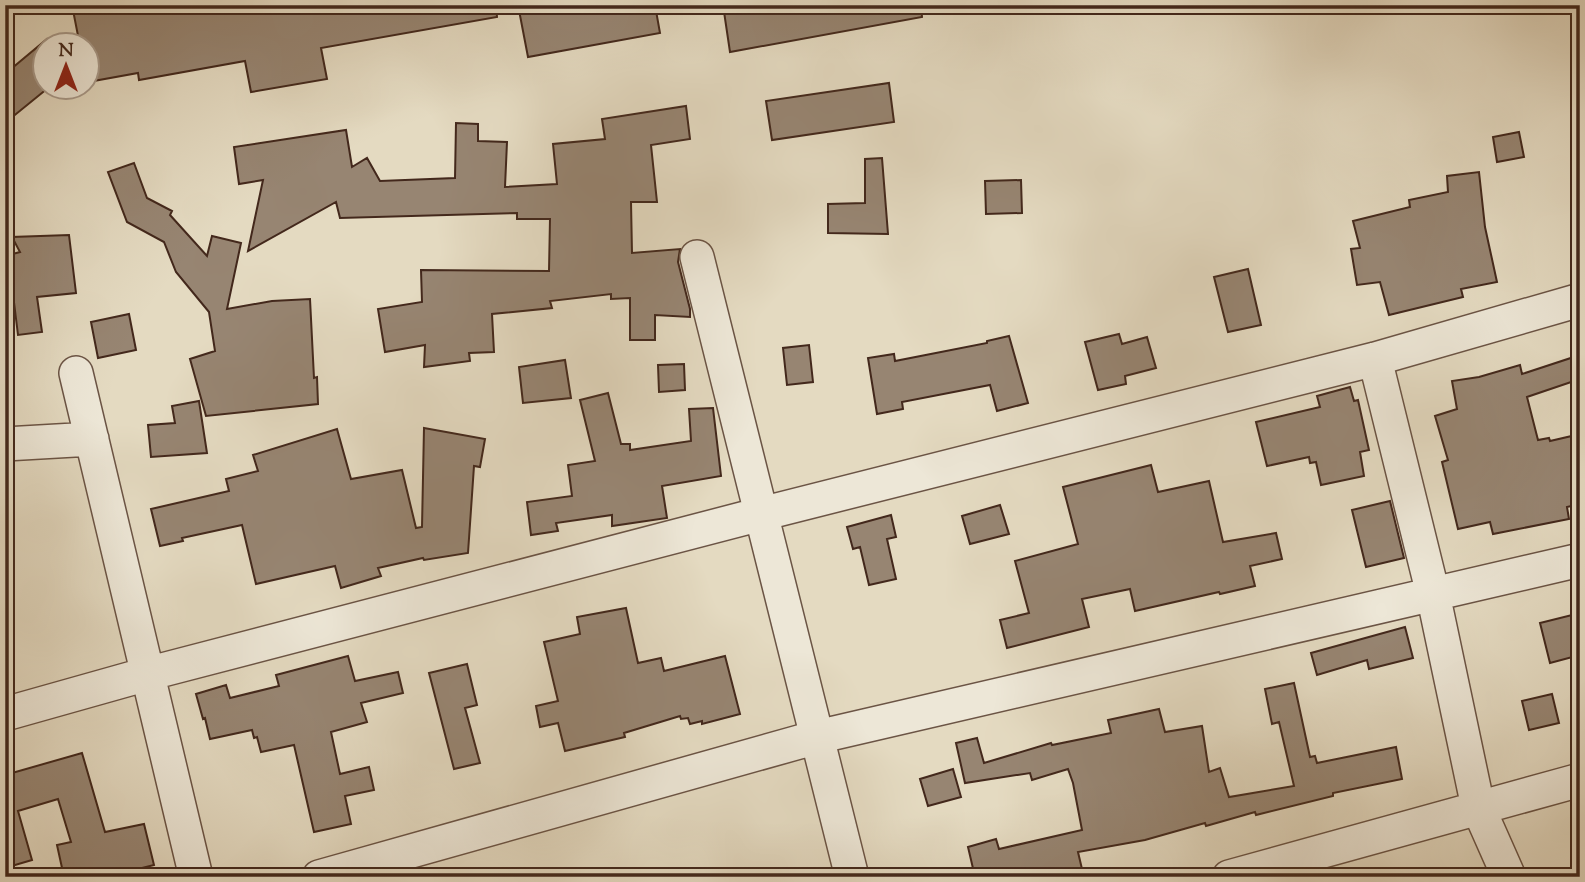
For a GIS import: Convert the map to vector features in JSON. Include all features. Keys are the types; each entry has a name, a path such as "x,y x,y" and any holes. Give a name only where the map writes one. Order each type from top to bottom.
{"street":[{"path":"697,257 852,877"},
{"path":"5,714 761,514 1375,359 1580,300"},
{"path":"1375,359 1433,594 1478,807 1509,877"},
{"path":"76,373 195,877"},
{"path":"5,444 92,439"},
{"path":"319,877 817,737 1580,560"},
{"path":"1229,877 1580,780"}],"building":[{"path":"72,5 496,5 497,17 321,48 327,79 251,92 245,61 139,80 138,73 102,79 102,32 77,32"},
{"path":"518,5 655,5 660,33 528,57"},
{"path":"723,5 921,5 922,17 730,52"},
{"path":"32,52 32,101 5,123 5,74"},
{"path":"889,83 894,122 772,140 766,101"},
{"path":"686,106 690,139 651,145 657,202 631,202 632,253 680,249 678,262 690,317 655,315 655,340 630,340 630,298 611,299 611,294 550,301 552,308 492,314 494,352 469,353 470,361 424,367 425,345 385,352 378,309 422,302 421,270 549,271 550,219 517,219 517,213 340,218 336,202 248,251 263,180 239,184 234,147 346,130 352,167 367,158 380,181 455,178 456,123 478,124 478,141 507,142 505,187 557,184 553,144 605,139 602,119"},
{"path":"1519,132 1524,157 1497,162 1493,137"},
{"path":"882,158 888,234 828,233 828,204 865,203 865,159"},
{"path":"134,163 147,198 172,211 170,215 207,256 212,236 241,243 227,309 272,301 310,299 318,404 206,416 190,359 215,351 209,312 176,272 164,242 127,222 108,172"},
{"path":"1479,172 1485,227 1497,282 1461,289 1463,297 1389,315 1380,282 1357,285 1351,249 1360,248 1353,221 1410,207 1409,200 1448,192 1447,176"},
{"path":"1021,180 1022,213 986,214 985,181"},
{"path":"69,235 76,293 37,297 42,332 18,335 12,286 5,288 5,256 20,252 12,237"},
{"path":"1248,269 1261,325 1228,332 1214,277"},
{"path":"129,314 136,350 98,358 91,322"},
{"path":"1119,334 1122,344 1147,337 1156,368 1125,376 1126,384 1098,390 1085,342"},
{"path":"1009,336 1028,403 997,411 990,385 902,402 903,409 877,414 868,358 894,354 895,361 987,343"},
{"path":"809,345 813,382 787,385 783,348"},
{"path":"1580,355 1580,379 1527,397 1538,440 1549,438 1550,441 1576,435 1580,449 1580,504 1567,507 1569,519 1493,534 1490,522 1458,529 1442,462 1448,460 1435,416 1457,409 1452,381 1479,377 1520,365 1522,374"},
{"path":"565,360 571,398 523,403 519,367"},
{"path":"684,364 685,390 659,392 658,365"},
{"path":"1350,387 1354,401 1358,400 1369,450 1360,452 1364,476 1321,485 1316,462 1310,463 1309,457 1267,466 1256,422 1320,407 1317,396"},
{"path":"608,393 621,444 630,444 630,450 691,441 689,409 713,408 721,476 662,486 667,518 612,526 612,515 556,523 558,531 531,535 527,502 572,496 568,465 595,461 580,400"},
{"path":"199,401 207,453 151,457 148,425 175,423 172,406"},
{"path":"424,428 485,439 480,467 474,466 468,553 423,558 378,568 381,576 341,588 335,566 256,584 242,525 182,538 183,541 160,546 151,509 229,491 226,479 258,471 253,455 337,429 351,479 402,470 416,528 422,527"},
{"path":"1151,465 1158,492 1209,481 1223,542 1276,533 1282,559 1250,566 1255,586 1135,611 1130,589 1082,599 1089,627 1007,648 1000,620 1029,613 1015,561 1078,544 1063,487"},
{"path":"1390,501 1404,558 1366,567 1352,510"},
{"path":"1000,505 1009,534 970,544 962,516"},
{"path":"891,515 896,537 887,539 896,579 869,585 860,547 853,549 847,527"},
{"path":"626,608 638,663 661,658 664,671 725,656 740,714 702,724 702,721 690,724 688,718 681,719 680,716 624,733 625,737 565,751 558,723 540,727 536,706 558,701 544,642 580,634 577,617"},
{"path":"1580,613 1580,655 1550,663 1540,623"},
{"path":"1405,627 1413,658 1369,669 1367,660 1317,675 1311,653"},
{"path":"348,656 355,681 398,672 403,693 361,703 367,722 331,732 340,774 369,767 374,790 345,796 351,824 314,832 294,745 261,752 252,730 210,739 196,694 226,685 230,698 279,686 276,675"},
{"path":"467,664 477,705 465,708 480,763 454,769 429,673"},
{"path":"1294,683 1310,757 1315,756 1317,763 1396,747 1402,779 1333,793 1333,796 1256,815 1255,812 1145,840 1078,852 1082,869 1049,877 975,877 968,847 996,839 999,849 1082,830 1068,769 1032,780 1030,773 965,783 956,743 977,738 984,763 1051,743 1052,745 1111,733 1108,720 1159,709 1165,732 1202,726 1209,772 1220,768 1229,797 1294,786 1279,722 1272,724 1265,689"},
{"path":"1552,694 1559,723 1529,730 1522,701"},
{"path":"82,753 105,832 144,824 154,865 106,877 64,877 57,845 71,842 58,799 18,811 32,860 5,868 5,775"},
{"path":"953,769 961,797 928,806 920,779"}]}
